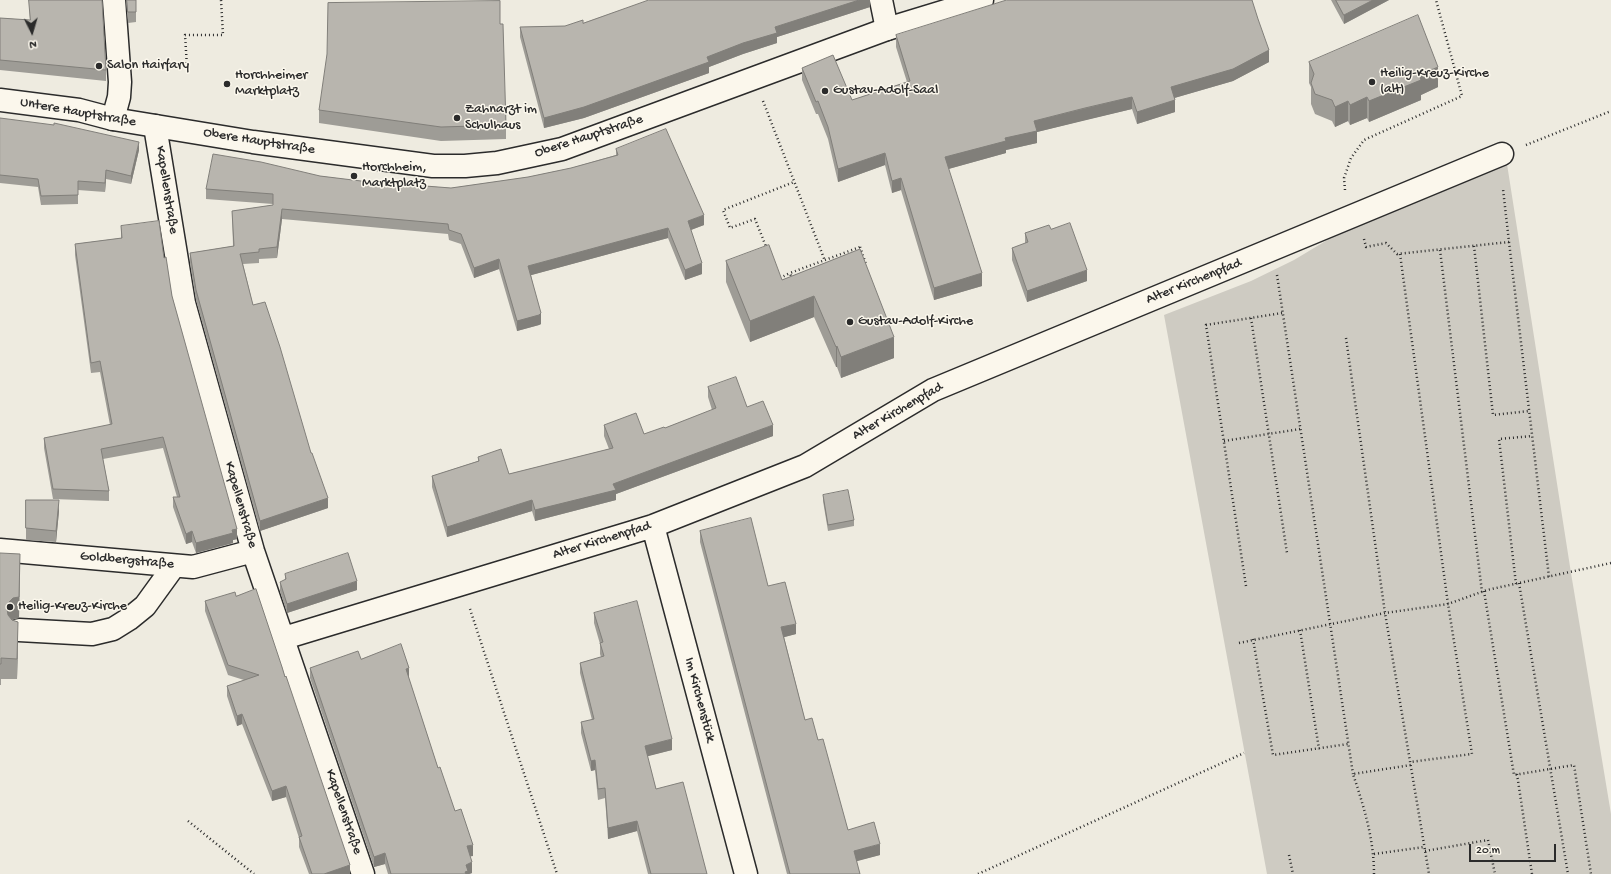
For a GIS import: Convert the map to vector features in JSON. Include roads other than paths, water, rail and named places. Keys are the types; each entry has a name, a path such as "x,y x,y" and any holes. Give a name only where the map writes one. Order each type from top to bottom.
{"street":[{"path":"113,119 119,98 120,82 114,0"},
{"path":"881,0 888,29"},
{"name":"Obere Hauptstraße","path":"155,126 298,148 433,166 465,166 497,163 562,149 888,29 982,0"},
{"name":"Untere Hauptstraße","path":"0,100 79,110 113,119 155,126"},
{"name":"Kapellenstraße","path":"155,126 184,303 253,551 284,638 363,874"},
{"name":"Alter Kirchenpfad","path":"284,638 652,526 805,466 932,390 1356,225 1502,154"},
{"name":"Im Kirchenstück","path":"652,526 746,874"},
{"name":"Goldbergstraße","path":"0,550 193,567 253,551"},
{"path":"19,630 92,634 113,629 129,619 145,606 174,566"}],"place":[{"name":"Salon Hairfary","path":"99,66"},
{"name":"Heilig-Kreuz-Kirche (alt)","path":"1372,82"},
{"name":"Horchheimer Marktplatz","path":"227,84"},
{"name":"Gustav-Adolf-Saal","path":"825,91"},
{"name":"Zahnarzt im Schulhaus","path":"457,118"},
{"name":"Horchheim, Marktplatz","path":"354,176"},
{"name":"Gustav-Adolf-Kirche","path":"850,322"},
{"name":"Heilig-Kreuz-Kirche","path":"10,607"}]}
